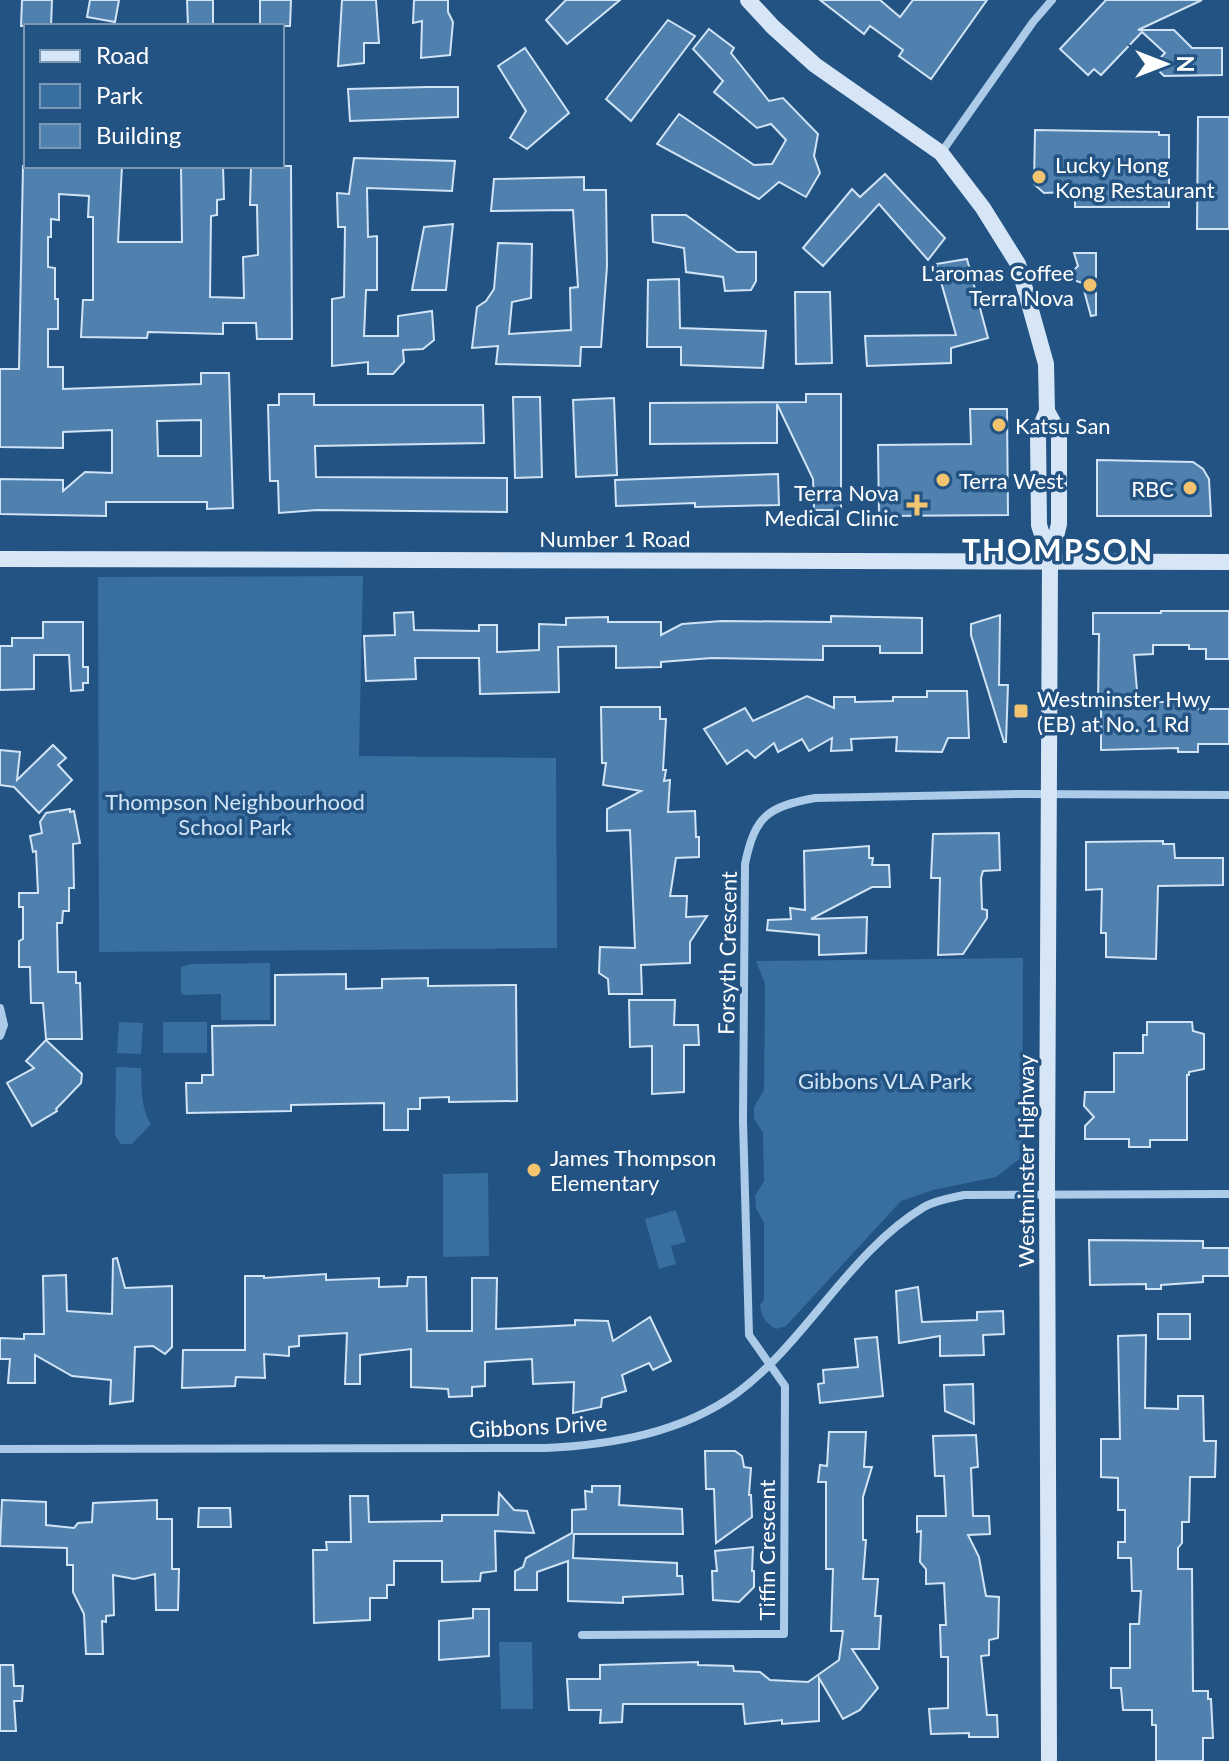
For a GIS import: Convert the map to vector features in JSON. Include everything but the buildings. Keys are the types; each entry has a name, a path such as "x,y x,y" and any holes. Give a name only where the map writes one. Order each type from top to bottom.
{"main road":[{"name":"Westminster Highway","path":"748,0 815,65 941,153 983,208 1018,264 1046,364 1047,411 1038,433 1039,525 1050,561 1047,1194 1049,1761"},
{"name":"Number 1 Road","path":"0,559 1229,562"}],"street":[{"path":"941,153 1052,0"},
{"name":"Forsyth Crescent","path":"771,1363 749,1335 743,1095 745,864 751,835 768,813 787,803 815,798 1229,795"},
{"path":"0,1008 4,1025 0,1036"},
{"name":"Gibbons Drive","path":"0,1449 583,1446 633,1438 686,1421 736,1394 771,1363 863,1259 894,1229 926,1206 964,1195 1229,1194"},
{"name":"Tiffin Crescent","path":"582,1635 784,1634 785,1386 771,1363"}],"green space":[{"name":"Thompson Neighbourhood School Park","path":"363,576 359,756 556,758 557,948 99,952 98,577"},
{"name":"Gibbons VLA Park","path":"1023,958 1022,1157 996,1177 933,1190 901,1201 786,1326 772,1327 760,1305 764,1300 764,1223 756,1208 755,1196 764,1181 763,1133 754,1118 754,1107 764,1090 765,984 756,961"},
{"path":"270,963 270,1020 221,1020 221,994 184,995 181,992 181,967 191,964"},
{"path":"119,1022 143,1023 141,1054 117,1053"},
{"path":"163,1022 207,1022 207,1053 163,1053"},
{"path":"116,1067 141,1068 143,1104 151,1124 132,1144 121,1144 115,1135"},
{"path":"488,1173 489,1256 443,1257 443,1174"},
{"path":"676,1210 686,1242 671,1246 676,1264 659,1269 645,1219"},
{"path":"499,1642 532,1642 533,1709 501,1709"}],"place":[{"name":"Lucky Hong Kong Restaurant","path":"1039,177"},
{"name":"L'aromas Coffee Terra Nova","path":"1090,285"},
{"name":"Katsu San","path":"999,425"},
{"name":"Terra West","path":"943,480"},
{"name":"RBC","path":"1190,488"},
{"name":"Terra Nova Medical Clinic","path":"917,505"},
{"name":"Westminster Hwy (EB) at No. 1 Rd","path":"1021,711"},
{"name":"James Thompson Elementary","path":"534,1170"}],"district":[{"name":"THOMPSON","path":"1058,549"}]}
